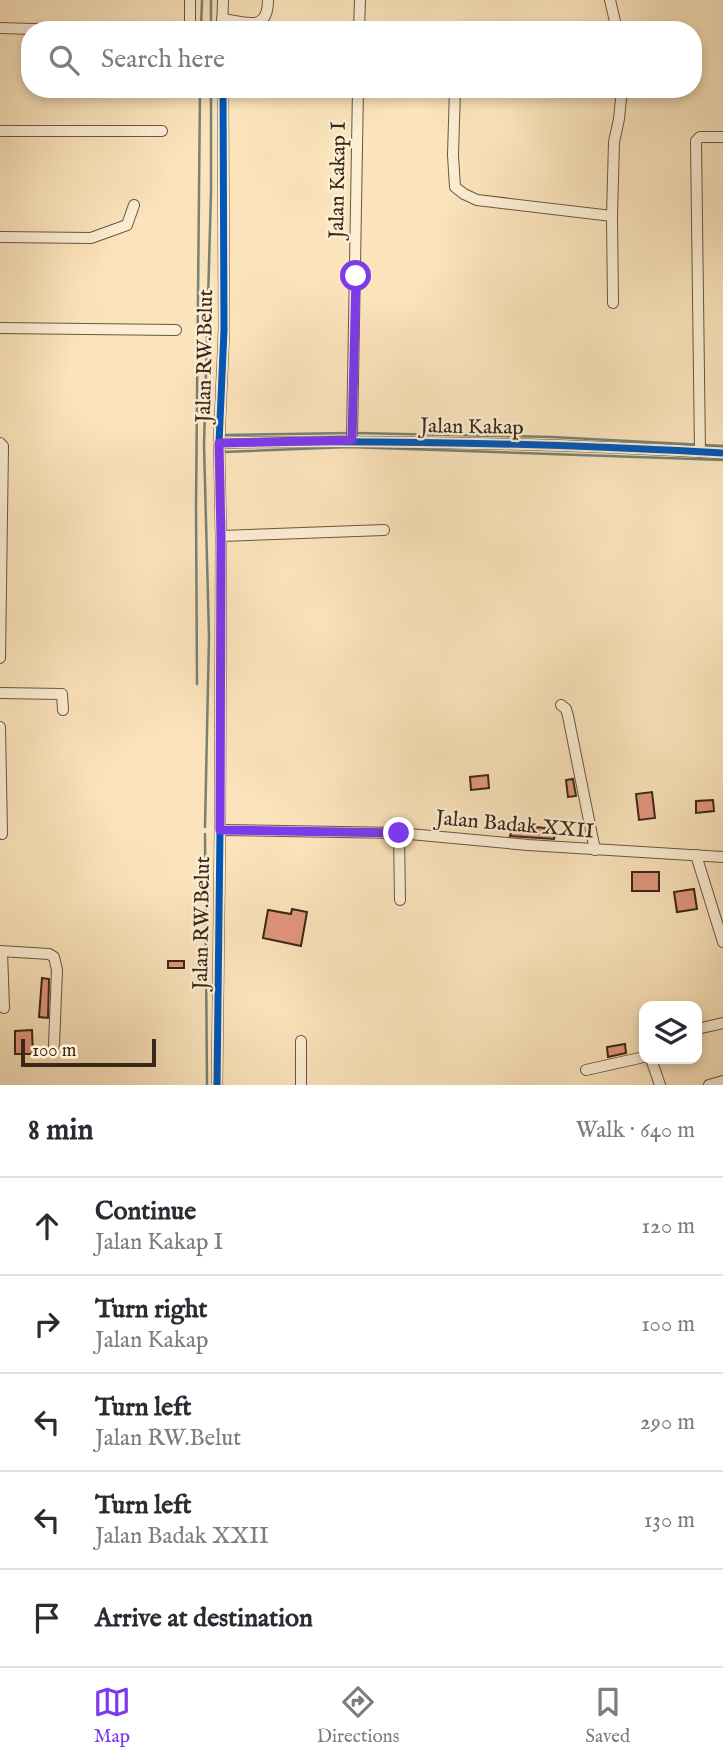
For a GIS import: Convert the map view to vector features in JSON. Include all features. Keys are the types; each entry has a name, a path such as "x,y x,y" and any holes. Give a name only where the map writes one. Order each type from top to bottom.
{"street":[{"path":"190,0 190,21"},
{"path":"222,21 223,0"},
{"path":"262,21 268,14 268,0"},
{"path":"359,21 360,0"},
{"path":"610,0 615,21"},
{"path":"0,29 21,29"},
{"name":"Jalan RW.Belut","path":"217,1085 221,537 219,443 224,330 223,98"},
{"name":"Jalan Kakap I","path":"352,440 358,98"},
{"path":"455,98 454,176 456,187 464,194 477,200 612,216"},
{"path":"613,303 614,142 621,98"},
{"path":"0,131 162,131"},
{"path":"700,452 696,141 700,137 723,137"},
{"path":"0,237 101,236 127,225 134,205"},
{"path":"0,328 176,330"},
{"name":"Jalan Kakap","path":"219,443 352,440 624,447 723,453"},
{"path":"0,443 3,446 0,658"},
{"path":"221,537 384,530"},
{"path":"0,694 62,694 63,710"},
{"path":"561,705 568,716 595,850"},
{"path":"0,727 2,834"},
{"name":"Jalan Badak XXII","path":"220,830 399,833 723,858"},
{"path":"399,833 400,900"},
{"path":"696,855 723,942"},
{"path":"4,1008 1,951 49,954 54,957 57,970 54,1045"},
{"path":"702,1027 723,1023"},
{"path":"301,1041 301,1085"},
{"path":"586,1070 639,1058"},
{"path":"653,1064 660,1085"},
{"path":"709,1085 723,1082"}],"building":[{"path":"488,775 489,788 471,790 470,777"},
{"path":"573,779 576,796 568,797 566,780"},
{"path":"652,792 655,818 639,820 636,794"},
{"path":"713,800 714,811 696,813 696,801"},
{"path":"513,826 536,832 537,827 545,828 544,833 555,836 554,839 510,836"},
{"path":"632,872 659,872 659,891 632,891"},
{"path":"694,889 697,909 677,912 674,892"},
{"path":"292,909 307,912 301,946 263,938 268,910 291,914"},
{"path":"168,961 184,961 184,968 168,968"},
{"path":"42,978 49,979 48,1018 39,1017"},
{"path":"32,1030 33,1054 15,1054 15,1031"},
{"path":"625,1044 626,1053 608,1057 607,1047"}],"waterway":[{"path":"201,21 202,0"},
{"path":"211,0 211,21"},
{"path":"197,684 200,98"},
{"path":"205,827 209,636 204,445 211,98"},
{"path":"223,435 349,433"},
{"path":"356,433 552,437 723,446"},
{"path":"223,452 348,447 723,460"},
{"path":"205,834 207,1085"}],"cycle path":[{"path":"217,1085 221,536 219,443 224,330 223,98"},
{"path":"219,443 471,443 723,453"}],"route":[{"path":"356,276 352,440 219,443 220,830 399,833"}]}
